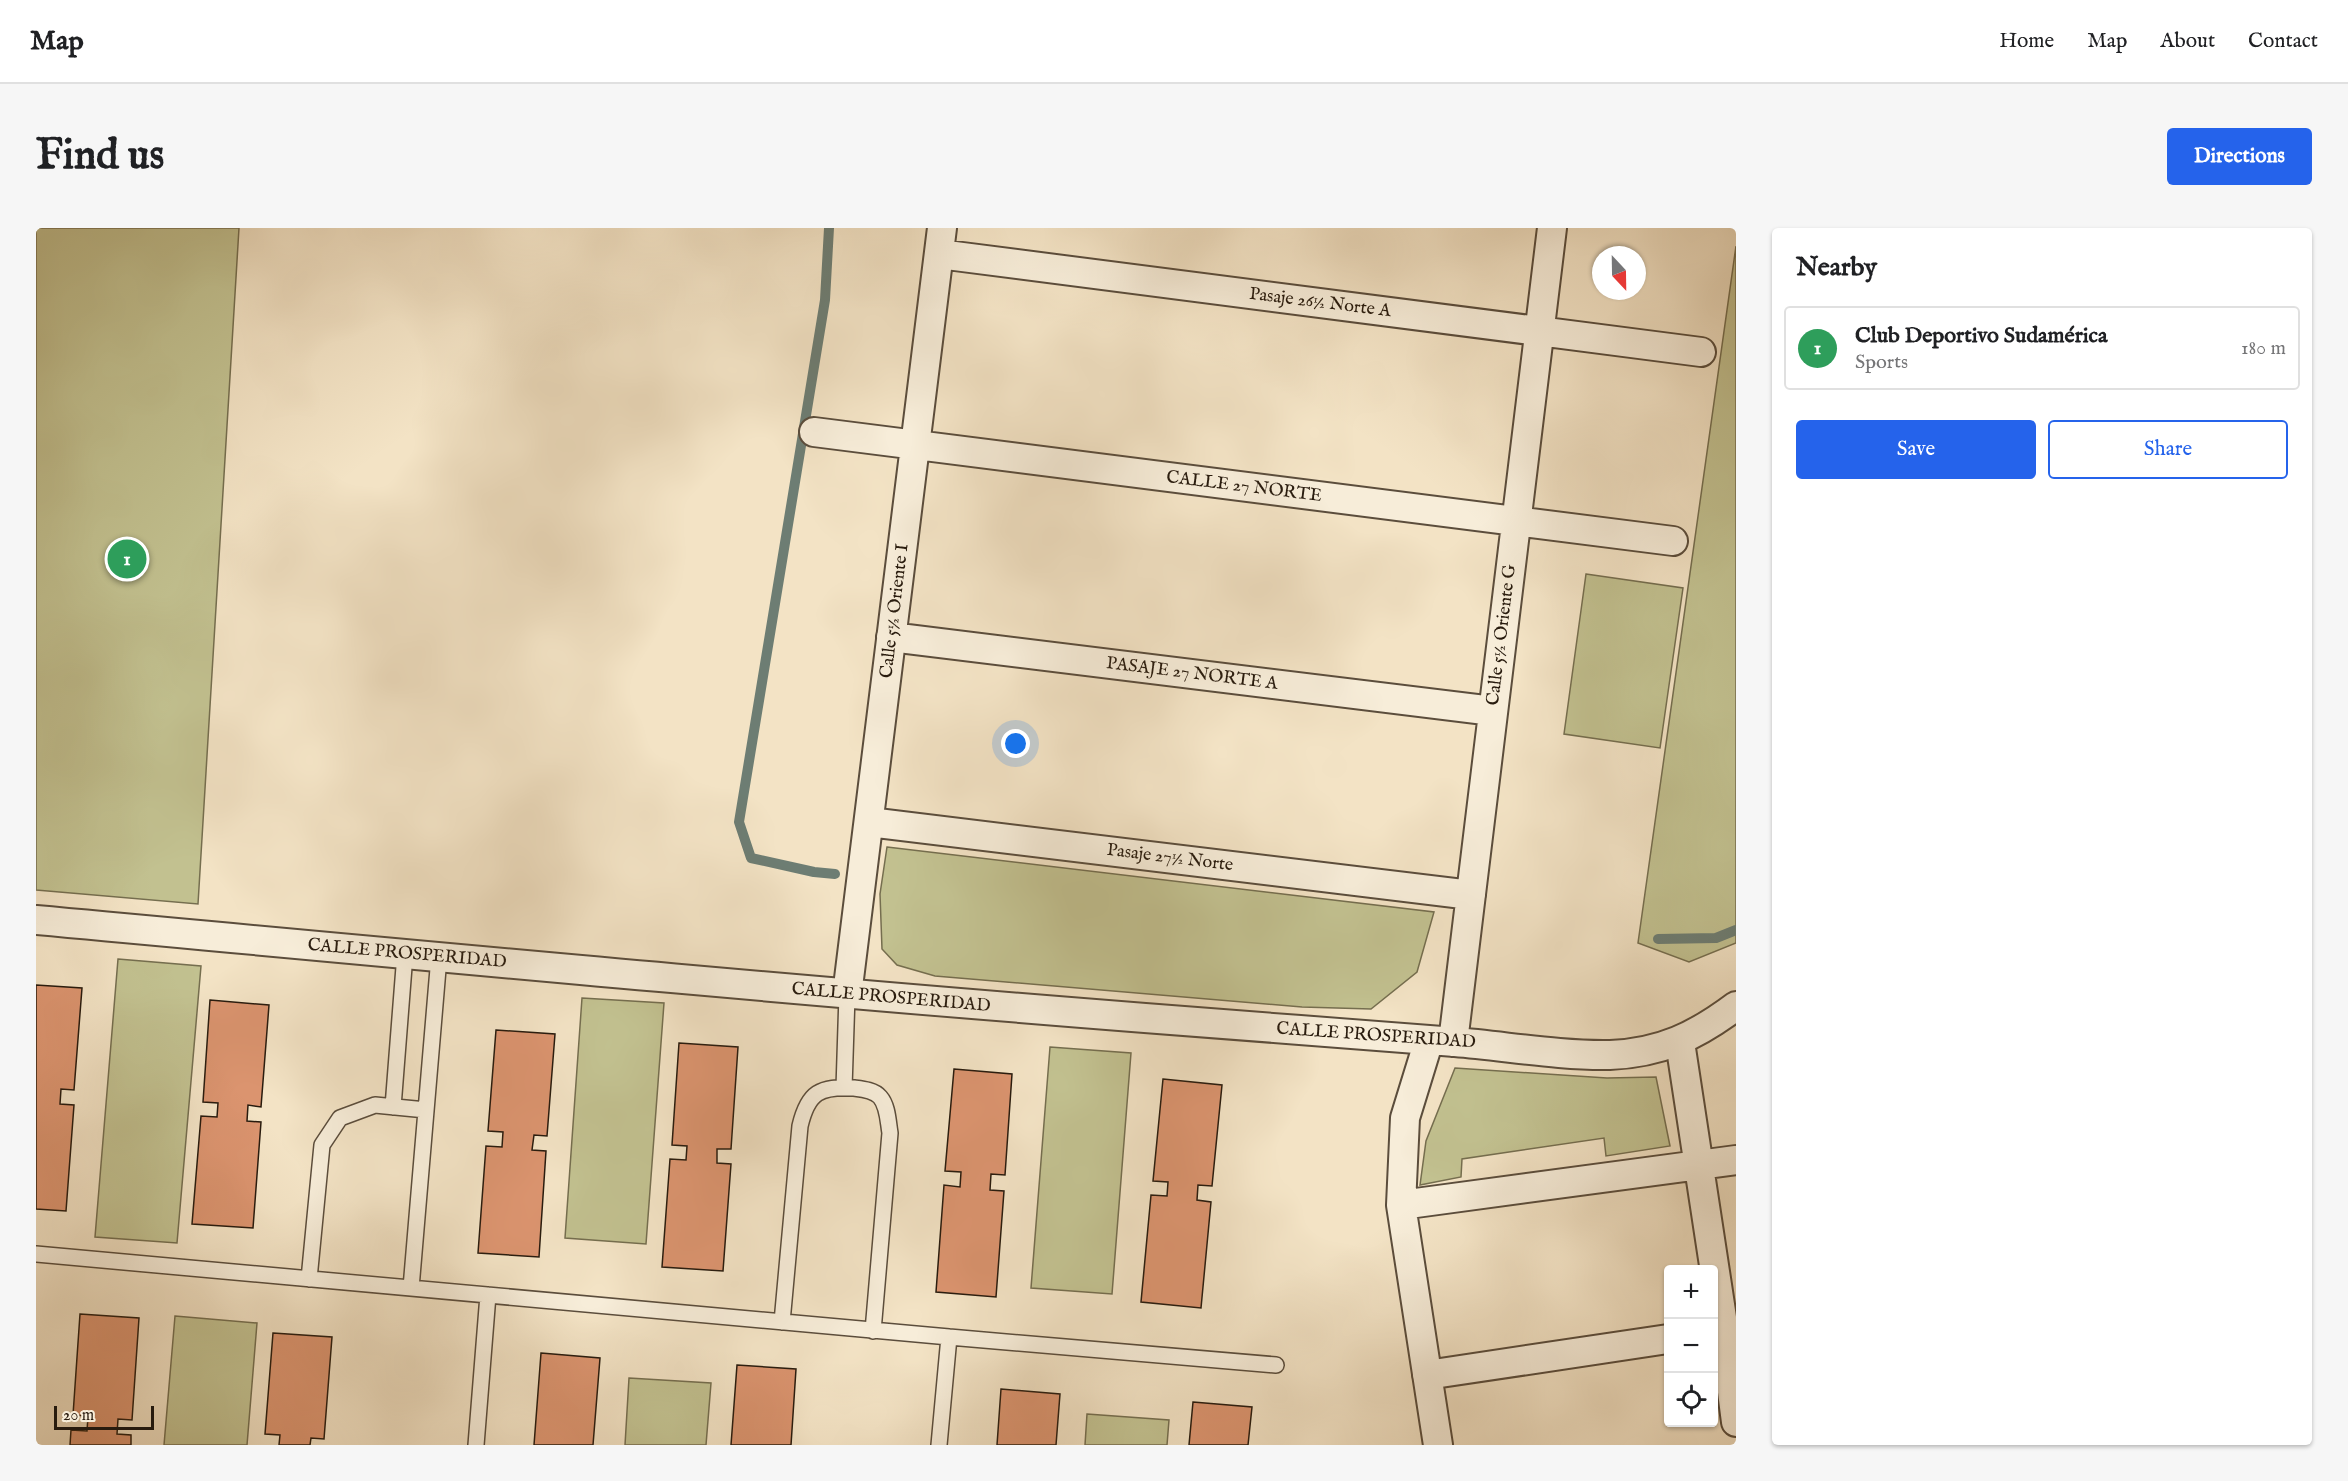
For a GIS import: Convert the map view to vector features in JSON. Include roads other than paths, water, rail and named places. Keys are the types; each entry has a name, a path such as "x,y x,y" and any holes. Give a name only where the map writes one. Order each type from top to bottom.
{"street":[{"name":"Calle 5½ Oriente G","path":"1438,1445 1401,1205 1405,1118 1441,1041 1471,895 1552,228"},
{"name":"Pasaje 26½ Norte A","path":"940,241 1540,331 1701,352"},
{"name":"Calle 5½ Oriente I","path":"848,995 940,241"},
{"name":"CALLE 27 NORTE","path":"814,432 1673,542"},
{"name":"PASAJE 27 NORTE A","path":"891,637 1493,711"},
{"name":"Pasaje 27½ Norte","path":"869,822 1471,895"},
{"name":"CALLE PROSPERIDAD","path":"36,920 848,995 1613,1055 1680,1042 1736,1006"},
{"path":"1680,1042 1725,1331 1736,1422"},
{"path":"1401,1205 1736,1160"},
{"path":"1427,1376 1664,1340"}],"lane":[{"path":"393,1107 405,954"},
{"path":"411,1288 439,957"},
{"path":"844,1088 848,995"},
{"path":"782,1322 800,1126 804,1108 815,1095 830,1087 865,1089 880,1096 887,1111 890,1133 873,1330"},
{"path":"309,1279 322,1145 340,1118 375,1105 426,1110"},
{"path":"36,1254 1276,1365"},
{"path":"476,1445 488,1295"},
{"path":"939,1445 949,1337"}],"waterway":[{"path":"829,228 825,300 739,822 751,858 814,872 835,874"},
{"path":"1658,939 1716,938 1736,930"}],"place":[{"name":"Club Deportivo Sudamérica","path":"127,559"}]}
